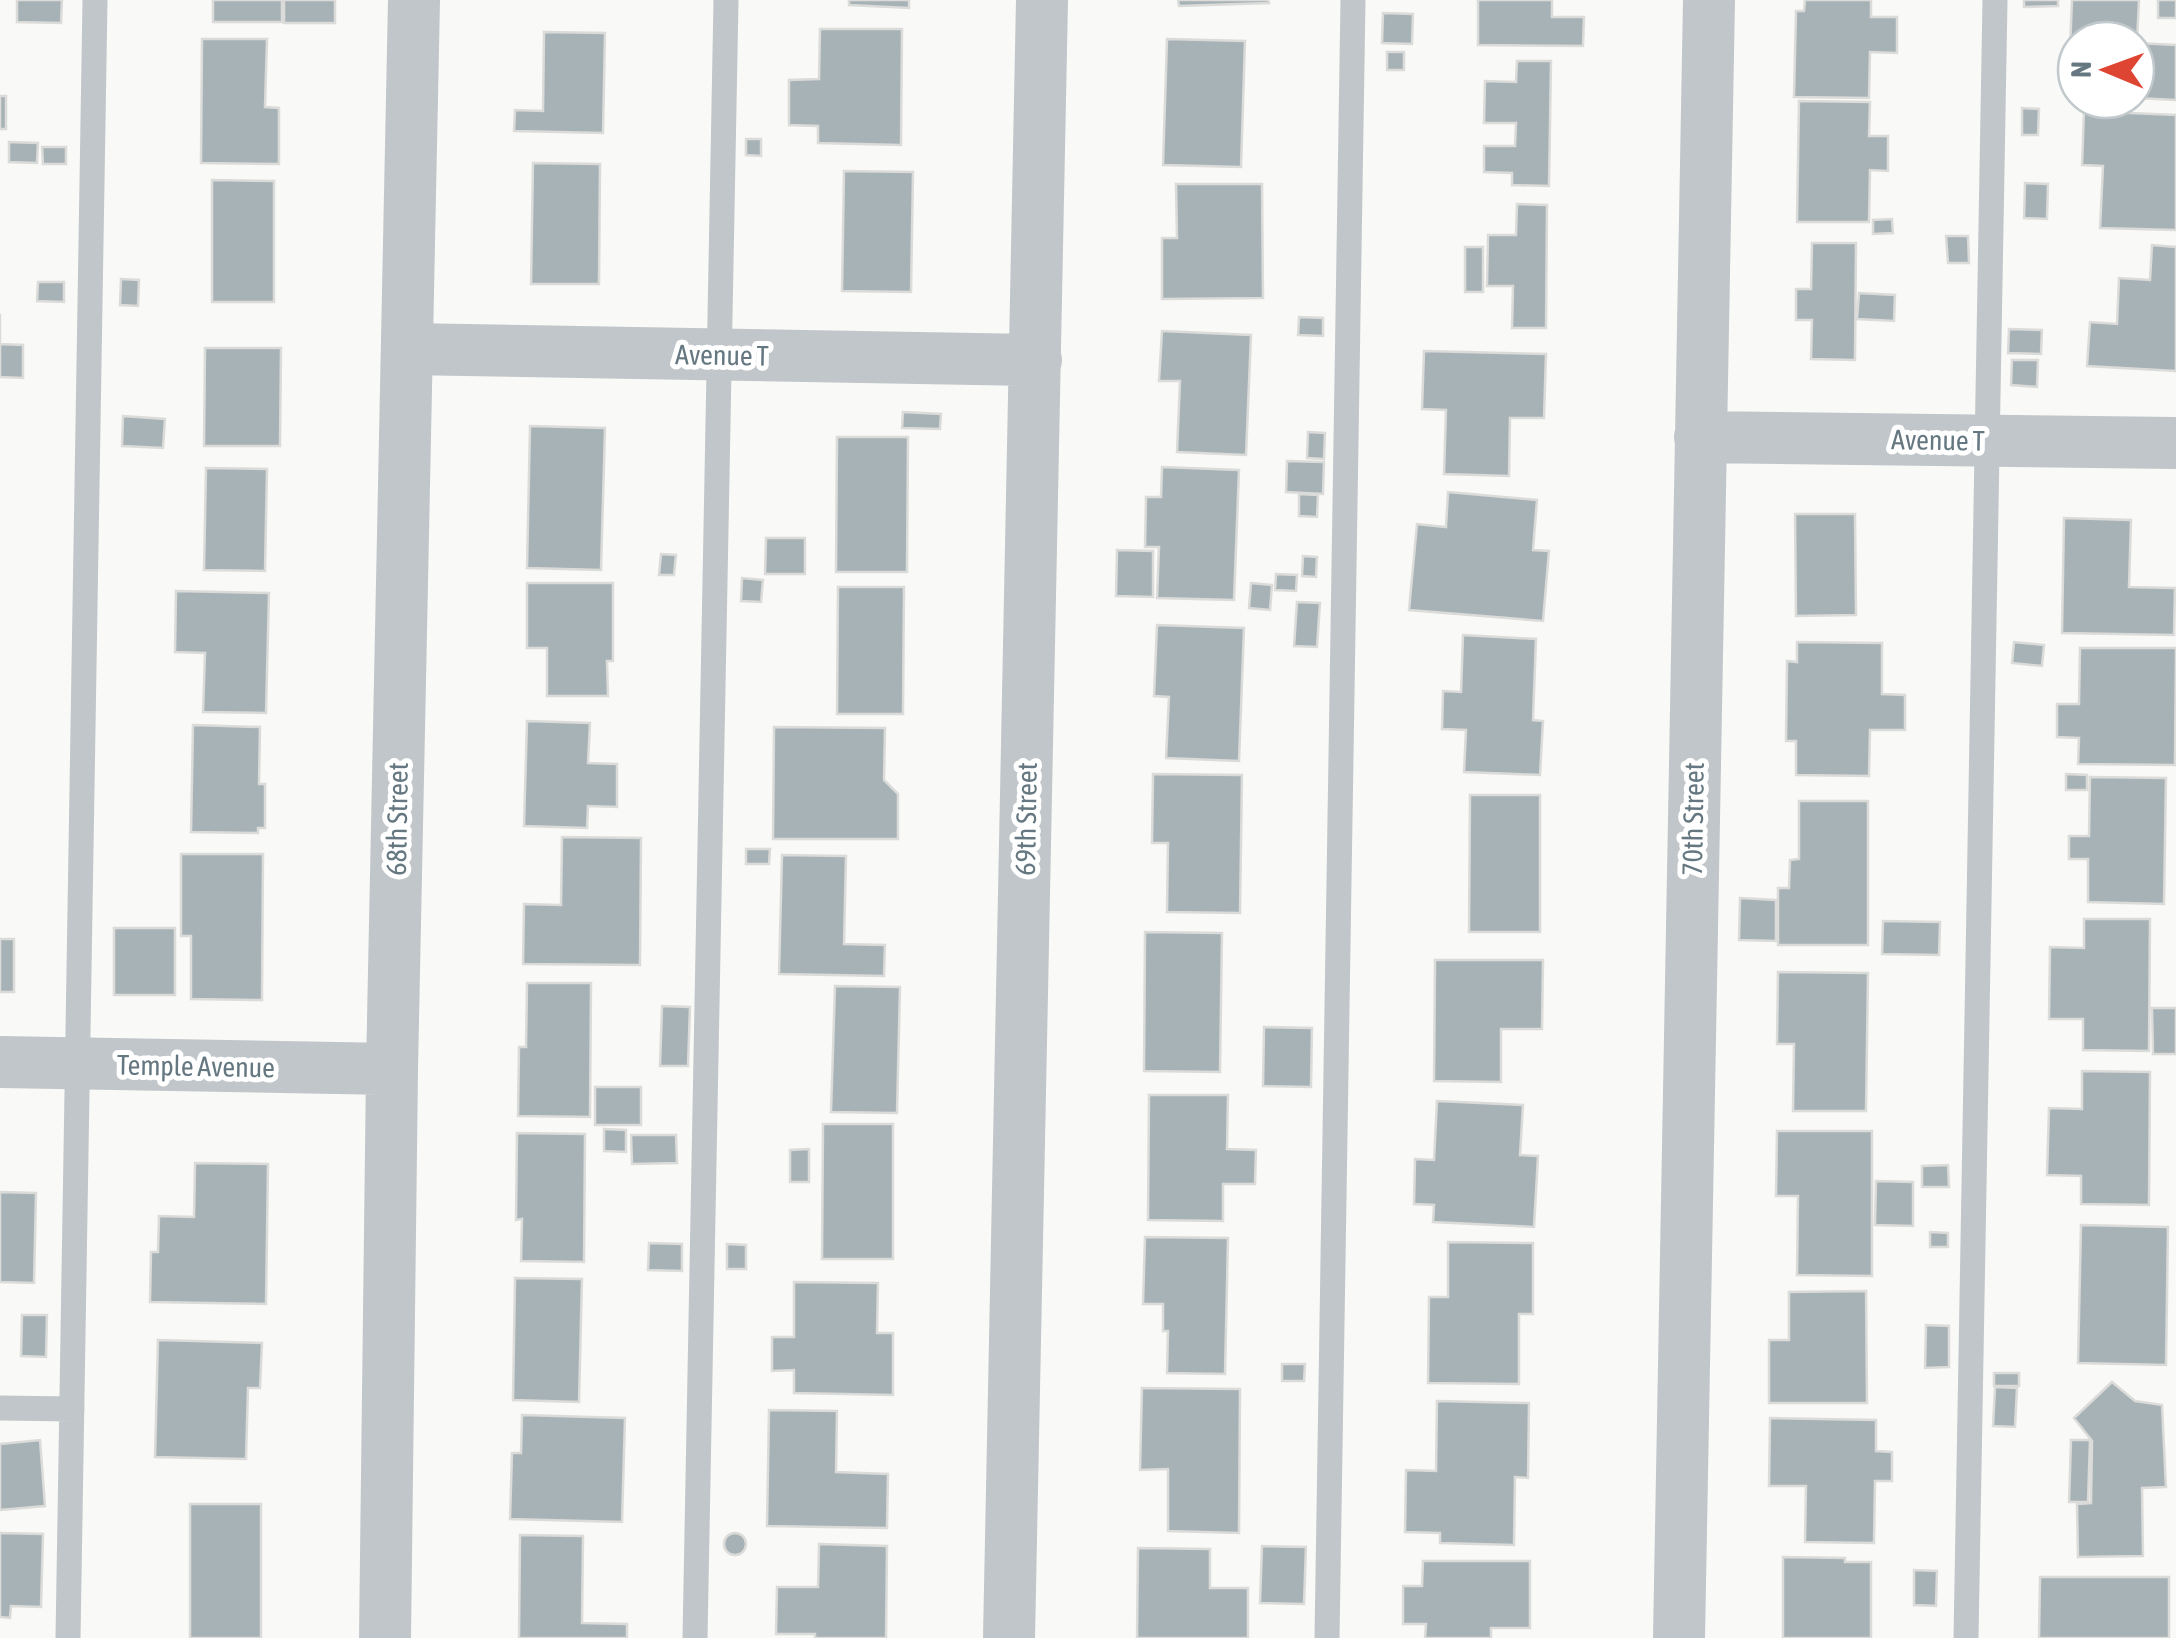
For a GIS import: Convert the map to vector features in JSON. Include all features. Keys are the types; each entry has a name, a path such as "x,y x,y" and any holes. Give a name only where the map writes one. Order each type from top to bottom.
{"street":[{"name":"68th Street","path":"385,1638 392,1069 414,0"},
{"name":"69th Street","path":"1010,1638 1042,0"},
{"name":"70th Street","path":"1679,1638 1709,0"},
{"name":"Avenue T","path":"407,350 1036,360"},
{"name":"Avenue T","path":"1700,438 2176,443"},
{"name":"Temple Avenue","path":"0,1062 392,1069"}],"lane":[{"path":"68,1638 96,0"},
{"path":"695,1638 726,0"},
{"path":"1327,1638 1353,0"},
{"path":"1966,1638 1995,0"},
{"path":"0,1408 72,1408"}],"building":[{"path":"17,0 62,0 61,23 17,22"},
{"path":"213,0 282,0 282,22 213,22"},
{"path":"284,0 335,0 335,23 284,23"},
{"path":"849,0 909,0 909,8 849,5"},
{"path":"1178,0 1268,0 1269,3 1179,6"},
{"path":"1478,0 1552,0 1552,17 1584,17 1583,46 1478,45"},
{"path":"1805,0 1871,0 1871,17 1897,17 1897,53 1870,52 1869,98 1794,97 1796,11 1804,11"},
{"path":"2024,0 2058,0 2058,6 2024,7"},
{"path":"2072,0 2139,0 2138,20 2071,20"},
{"path":"2158,0 2176,0 2176,18 2158,18"},
{"path":"1383,13 1413,14 1412,44 1382,43"},
{"path":"820,29 902,29 901,145 818,143 818,126 789,125 789,80 819,79"},
{"path":"544,32 605,33 603,133 514,131 515,110 543,111"},
{"path":"202,39 267,39 265,107 279,108 279,164 201,163"},
{"path":"1167,39 1245,41 1241,167 1163,165"},
{"path":"2156,44 2176,45 2176,100 2156,99"},
{"path":"1387,52 1404,52 1404,70 1387,70"},
{"path":"1517,61 1551,61 1549,186 1512,185 1512,173 1484,172 1484,146 1515,146 1516,123 1484,123 1485,81 1516,82"},
{"path":"0,96 6,96 6,129 0,129"},
{"path":"1799,101 1870,102 1869,136 1888,136 1888,171 1870,170 1869,222 1797,222"},
{"path":"2022,108 2039,109 2038,135 2022,135"},
{"path":"2156,114 2176,115 2176,230 2100,228 2103,166 2082,165 2084,120 2156,120"},
{"path":"746,139 761,139 761,156 746,155"},
{"path":"9,142 38,143 37,163 9,162"},
{"path":"42,147 66,147 66,164 43,164"},
{"path":"533,163 600,164 599,284 531,284"},
{"path":"844,171 913,172 911,292 842,291"},
{"path":"212,180 274,181 274,302 212,302"},
{"path":"2025,183 2048,184 2047,219 2024,218"},
{"path":"1176,184 1262,184 1263,298 1162,299 1162,238 1177,238"},
{"path":"1517,204 1547,205 1546,328 1512,328 1513,286 1487,286 1488,235 1516,235"},
{"path":"1892,219 1893,233 1873,234 1873,220"},
{"path":"1946,236 1968,236 1969,263 1948,263"},
{"path":"1812,243 1856,243 1855,360 1811,359 1812,320 1796,320 1796,289 1811,289"},
{"path":"2152,245 2176,247 2176,371 2087,366 2090,322 2117,324 2119,278 2150,280"},
{"path":"1465,247 1483,247 1483,292 1465,292"},
{"path":"121,279 139,280 138,306 120,305"},
{"path":"38,282 64,282 64,302 37,301"},
{"path":"1859,293 1895,295 1894,321 1857,319"},
{"path":"1299,317 1323,318 1323,336 1298,335"},
{"path":"2009,329 2042,330 2041,354 2008,353"},
{"path":"1162,331 1251,335 1246,455 1177,452 1180,381 1159,381"},
{"path":"0,344 23,345 23,378 0,377"},
{"path":"205,348 281,348 280,446 204,446"},
{"path":"1424,351 1546,354 1544,418 1510,418 1509,476 1444,474 1446,410 1422,409"},
{"path":"2012,360 2038,360 2037,387 2011,385"},
{"path":"903,412 941,414 940,429 902,428"},
{"path":"123,416 165,419 163,448 122,446"},
{"path":"530,426 605,428 601,570 527,568"},
{"path":"1308,432 1325,433 1324,459 1307,458"},
{"path":"837,437 908,437 907,572 836,572"},
{"path":"1287,461 1324,462 1323,494 1286,492"},
{"path":"1162,467 1239,470 1234,600 1157,598 1159,547 1145,547 1146,497 1161,497"},
{"path":"206,468 267,469 265,571 204,570"},
{"path":"1448,492 1537,500 1533,550 1549,551 1543,621 1409,610 1417,524 1446,527"},
{"path":"1299,494 1318,495 1317,517 1299,516"},
{"path":"1795,514 1855,514 1856,615 1796,616"},
{"path":"2064,518 2131,520 2129,587 2175,588 2174,635 2062,633"},
{"path":"766,538 805,538 805,574 765,574"},
{"path":"1117,550 1153,551 1153,597 1116,596"},
{"path":"661,554 676,555 674,575 659,575"},
{"path":"1303,556 1317,557 1316,577 1302,576"},
{"path":"1276,574 1297,575 1296,591 1275,590"},
{"path":"742,578 763,580 761,602 741,601"},
{"path":"527,583 613,583 613,661 607,661 608,696 547,696 547,648 527,648"},
{"path":"1251,583 1272,585 1270,610 1249,608"},
{"path":"838,587 904,587 903,714 837,714"},
{"path":"176,591 269,593 266,713 203,712 205,653 175,652"},
{"path":"1297,602 1320,603 1317,647 1294,646"},
{"path":"1157,625 1244,628 1239,761 1166,758 1169,697 1154,696"},
{"path":"1463,635 1536,639 1533,720 1543,721 1540,775 1464,772 1466,730 1442,729 1443,691 1461,692"},
{"path":"1797,642 1882,643 1882,694 1905,695 1905,730 1870,730 1869,776 1796,775 1796,741 1786,741 1787,661 1797,662"},
{"path":"2014,642 2044,645 2042,666 2012,663"},
{"path":"2080,648 2176,648 2175,765 2078,764 2079,738 2057,737 2057,704 2079,704"},
{"path":"527,721 590,723 588,763 617,764 617,807 588,806 587,828 524,826"},
{"path":"193,725 260,727 259,784 265,784 265,828 258,828 258,833 191,832"},
{"path":"774,727 885,728 884,780 898,794 898,839 773,839"},
{"path":"1153,774 1242,775 1240,913 1167,912 1168,843 1152,843"},
{"path":"2066,774 2087,775 2087,790 2066,790"},
{"path":"2090,777 2166,778 2164,904 2088,902 2088,859 2069,859 2069,836 2089,836"},
{"path":"1470,795 1540,795 1540,932 1469,932"},
{"path":"1799,801 1868,801 1868,945 1778,945 1778,888 1789,888 1790,860 1799,859"},
{"path":"562,837 641,838 640,965 523,964 524,904 561,905"},
{"path":"746,849 770,849 769,864 746,864"},
{"path":"181,854 263,854 262,1000 191,999 191,936 181,936"},
{"path":"782,855 846,856 844,944 885,945 884,976 779,974"},
{"path":"1740,898 1776,900 1776,941 1739,940"},
{"path":"2084,919 2150,919 2149,1051 2083,1050 2083,1019 2049,1019 2050,947 2084,948"},
{"path":"1883,921 1940,922 1939,955 1882,954"},
{"path":"114,928 175,928 175,995 114,995"},
{"path":"1145,932 1222,933 1220,1072 1144,1071"},
{"path":"0,939 14,939 14,992 0,992"},
{"path":"1435,960 1543,960 1542,1029 1501,1029 1501,1082 1434,1081"},
{"path":"1778,972 1868,973 1866,1111 1793,1111 1794,1044 1777,1044"},
{"path":"527,983 591,983 590,1117 518,1116 519,1047 526,1047"},
{"path":"835,986 900,987 897,1113 831,1112"},
{"path":"662,1006 690,1007 688,1066 660,1066"},
{"path":"2152,1008 2176,1008 2176,1054 2153,1054"},
{"path":"1264,1027 1312,1028 1311,1087 1263,1086"},
{"path":"2082,1071 2150,1072 2149,1205 2081,1204 2081,1176 2047,1175 2049,1108 2082,1109"},
{"path":"595,1087 641,1087 641,1125 595,1125"},
{"path":"1149,1095 1228,1095 1227,1149 1256,1150 1255,1184 1223,1184 1223,1221 1148,1220"},
{"path":"1437,1101 1523,1105 1520,1155 1538,1156 1534,1227 1433,1222 1434,1205 1414,1204 1415,1159 1434,1160"},
{"path":"823,1124 893,1124 893,1259 822,1259"},
{"path":"604,1129 626,1130 626,1152 604,1151"},
{"path":"1777,1131 1872,1131 1872,1276 1797,1275 1798,1196 1776,1196"},
{"path":"517,1133 585,1134 584,1262 521,1261 522,1219 516,1220"},
{"path":"631,1135 676,1135 677,1163 632,1164"},
{"path":"809,1149 809,1182 790,1182 790,1150"},
{"path":"195,1163 268,1164 266,1304 150,1302 151,1252 158,1252 159,1216 194,1217"},
{"path":"1948,1165 1949,1187 1922,1187 1922,1166"},
{"path":"1876,1181 1913,1182 1913,1226 1875,1225"},
{"path":"0,1192 36,1193 34,1283 0,1282"},
{"path":"2081,1225 2168,1227 2166,1365 2078,1363"},
{"path":"1930,1232 1948,1233 1948,1247 1930,1247"},
{"path":"1145,1237 1228,1238 1225,1374 1167,1373 1168,1331 1163,1331 1163,1304 1143,1304"},
{"path":"1448,1242 1533,1243 1533,1314 1519,1314 1519,1384 1428,1383 1429,1297 1448,1297"},
{"path":"649,1243 682,1244 682,1271 648,1270"},
{"path":"727,1244 746,1245 746,1269 727,1269"},
{"path":"515,1278 582,1279 579,1402 513,1400"},
{"path":"794,1282 878,1283 877,1333 893,1333 893,1395 794,1393 794,1370 772,1371 772,1337 794,1337"},
{"path":"1866,1291 1867,1403 1769,1403 1769,1340 1789,1340 1789,1292"},
{"path":"22,1315 47,1315 46,1357 21,1356"},
{"path":"1926,1325 1949,1326 1949,1367 1925,1368"},
{"path":"158,1340 262,1343 260,1388 248,1388 246,1459 155,1457"},
{"path":"1282,1364 1305,1364 1304,1381 1282,1381"},
{"path":"1994,1373 2019,1373 2019,1386 1994,1386"},
{"path":"2112,1382 2135,1401 2162,1405 2166,1487 2142,1488 2143,1556 2078,1557 2077,1504 2091,1503 2092,1441 2074,1418"},
{"path":"1995,1387 2017,1388 2015,1427 1993,1426"},
{"path":"1142,1388 1240,1389 1239,1533 1168,1531 1168,1469 1140,1470"},
{"path":"1437,1401 1529,1403 1528,1478 1515,1477 1514,1545 1440,1543 1440,1533 1405,1532 1406,1470 1436,1471"},
{"path":"769,1410 837,1411 836,1472 888,1474 887,1528 767,1526"},
{"path":"522,1415 625,1418 622,1522 510,1519 512,1453 521,1453"},
{"path":"1770,1418 1876,1420 1876,1451 1892,1452 1892,1481 1875,1481 1874,1543 1805,1542 1806,1486 1769,1486"},
{"path":"40,1440 45,1506 0,1510 0,1444"},
{"path":"2071,1440 2090,1440 2088,1502 2069,1502"},
{"path":"190,1504 261,1504 261,1638 190,1638"},
{"path":"0,1533 43,1534 41,1607 11,1606 10,1618 0,1617"},
{"path":"735,1533 746,1544 735,1555 724,1544"},
{"path":"520,1535 583,1536 582,1623 627,1624 627,1638 519,1638"},
{"path":"819,1544 887,1546 886,1638 776,1634 777,1587 818,1587"},
{"path":"1262,1546 1306,1547 1304,1604 1260,1603"},
{"path":"1138,1548 1210,1549 1210,1588 1248,1588 1248,1638 1137,1638"},
{"path":"1783,1557 1871,1562 1871,1638 1783,1638"},
{"path":"1423,1561 1530,1561 1530,1628 1491,1628 1491,1638 1425,1638 1426,1624 1403,1624 1403,1586 1422,1586"},
{"path":"1914,1570 1937,1571 1936,1606 1914,1605"},
{"path":"2040,1577 2169,1577 2169,1638 2039,1638"}]}
